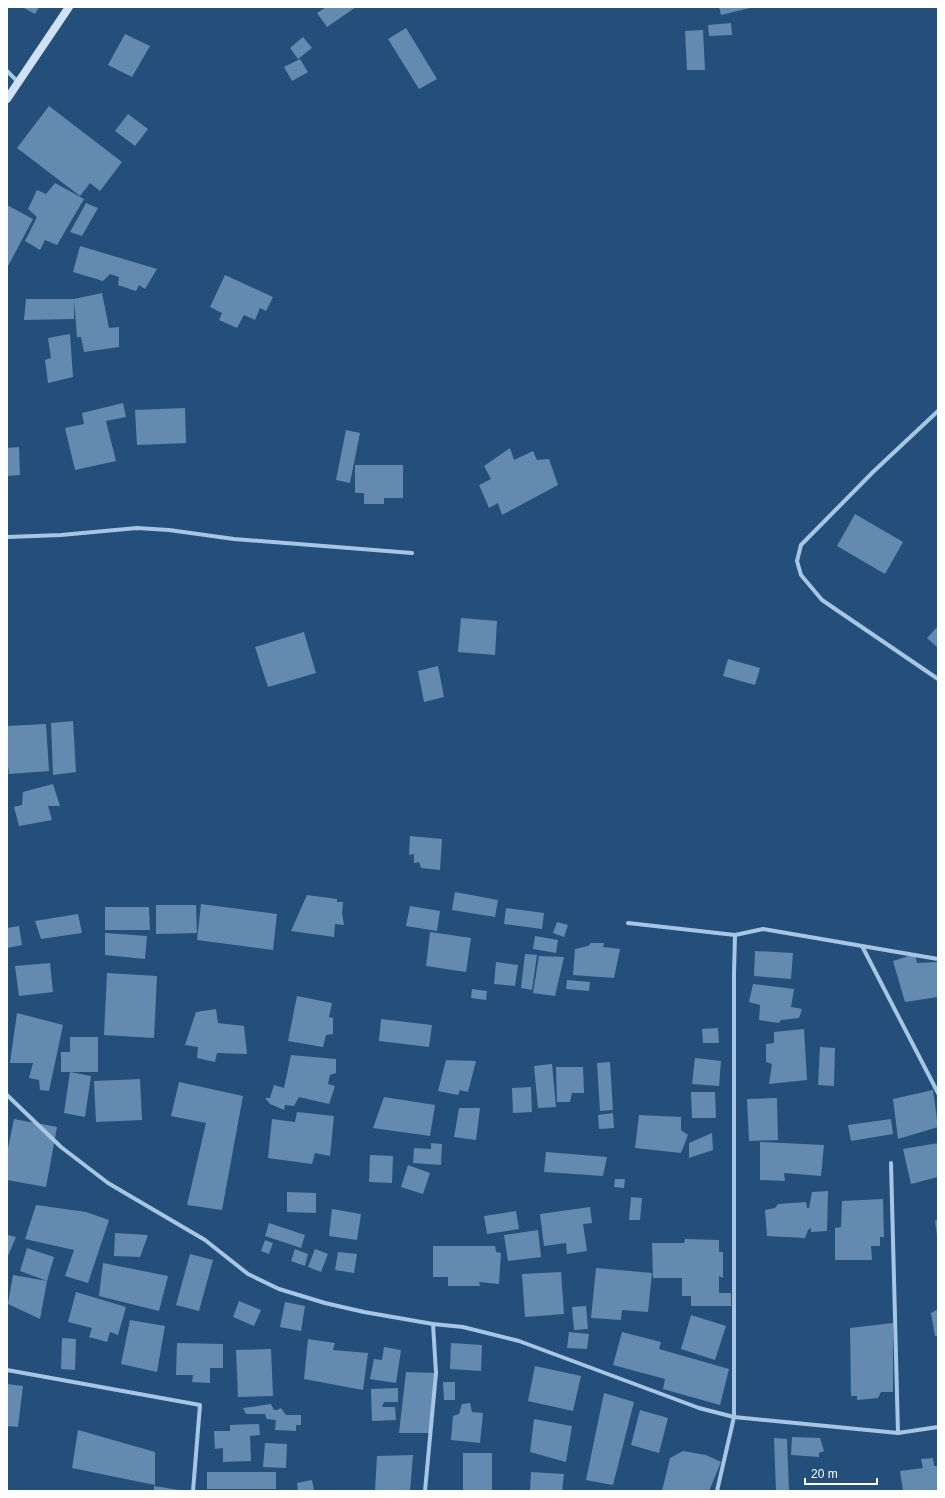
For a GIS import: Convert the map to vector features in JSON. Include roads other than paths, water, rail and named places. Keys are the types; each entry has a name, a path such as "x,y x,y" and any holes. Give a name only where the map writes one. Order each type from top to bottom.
{"main road":[{"path":"7,99 69,7"}],"street":[{"path":"7,71 18,83"},
{"path":"938,410 873,472 801,545 797,561 802,575 822,600 938,679"},
{"path":"7,537 61,535 137,528 169,530 234,540 412,553"},
{"path":"628,923 735,935 764,929 938,959"},
{"path":"717,1491 734,1417 735,935"},
{"path":"862,946 938,1092"},
{"path":"7,1095 61,1147 108,1183 205,1240 248,1274 279,1289 324,1303 364,1312 433,1324 462,1327 519,1341 699,1408 734,1417 898,1433 938,1428"},
{"path":"892,1163 898,1433"},
{"path":"425,1491 436,1373 433,1324"},
{"path":"7,1370 200,1405 193,1491"}]}
